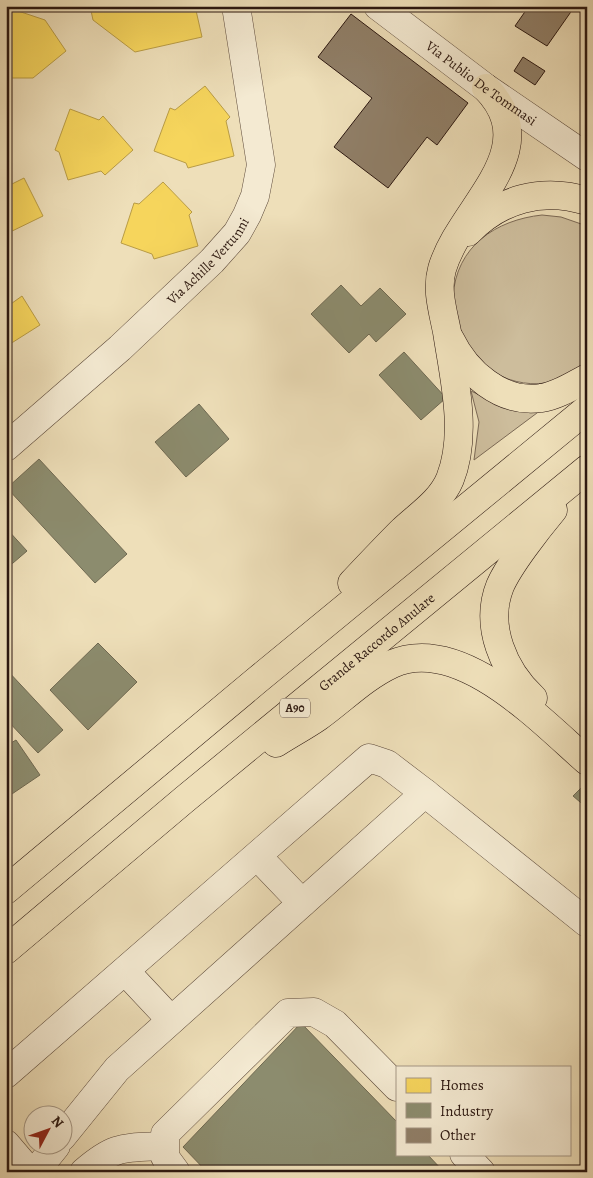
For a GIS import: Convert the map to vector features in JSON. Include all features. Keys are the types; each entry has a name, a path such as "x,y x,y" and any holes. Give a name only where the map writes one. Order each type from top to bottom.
{"highway":[{"path":"256,681 390,543 430,506 446,487 456,458 458,428 446,330 441,306 440,279 461,227 498,171 507,152 508,128 504,114 495,97 486,88"},
{"path":"449,254 480,220 512,201 546,194 574,197 587,201"},
{"path":"446,330 467,366 485,383 506,393 528,398 542,398 587,378"},
{"path":"6,890 256,681 587,409"},
{"name":"Grande Raccordo Anulare","path":"6,950 185,799 587,469"},
{"path":"587,474 569,491 540,526 501,584 494,616 500,649 518,683 556,720 587,736"},
{"path":"185,799 318,717 361,682 394,664 416,658 455,664 482,676 508,692 587,761"}],"street":[{"name":"Via Achille Vertunni","path":"6,447 120,348 212,261 237,233 247,215 255,196 261,165 236,6"},
{"name":"Via Publio De Tommasi","path":"378,6 486,88 587,157"},
{"path":"6,1074 126,972 369,758 387,764 587,923"},
{"path":"72,1125 117,1069 424,793"},
{"path":"258,857 302,903"},
{"path":"126,972 172,1020"},
{"path":"176,1172 165,1157 166,1134 288,1013 314,1012 335,1024 396,1085"},
{"path":"6,1144 30,1172"},
{"path":"84,1172 104,1154 123,1148 164,1146"},
{"path":"35,1172 48,1156"},
{"path":"466,1156 481,1172"}],"shaded area":[{"path":"542,215 561,217 587,226 587,364 560,380 531,384 502,377 489,369 467,349 462,339 453,297 456,279 462,263 470,250 481,239 509,223"},
{"path":"471,391 486,398 541,410 474,460 479,422"}],"building: Homes":[{"path":"90,6 148,6 151,8 195,6 202,37 135,52 93,20"},
{"path":"9,8 45,20 66,51 33,78 6,78 6,15"},
{"path":"205,86 230,117 226,121 234,156 188,168 186,163 154,151 170,108 175,110"},
{"path":"70,109 99,120 103,116 133,150 105,175 101,171 68,180 59,152 55,150"},
{"path":"24,178 43,216 6,234 6,187"},
{"path":"163,182 192,212 189,215 198,246 154,259 152,254 121,243 134,203 139,204"},
{"path":"22,296 40,325 10,344 6,338 6,304 8,306"}],"building: Industry":[{"path":"341,285 361,306 380,288 406,314 376,342 369,334 349,353 311,314"},
{"path":"404,352 446,398 421,420 379,375"},
{"path":"199,404 229,439 186,477 155,442"},
{"path":"39,459 127,554 95,583 7,488"},
{"path":"6,528 27,551 6,569"},
{"path":"98,643 137,682 88,730 50,690"},
{"path":"6,669 63,730 38,753 6,719"},
{"path":"16,740 40,775 6,798 6,746"},
{"path":"582,787 587,791 587,808 573,796"},
{"path":"301,1023 396,1121 396,1156 429,1156 444,1172 207,1172 183,1147"}],"building: Other":[{"path":"529,6 575,6 547,46 515,26"},
{"path":"351,14 468,103 437,145 427,137 388,188 334,147 372,98 318,57"},
{"path":"523,57 545,71 535,85 514,71"}]}
